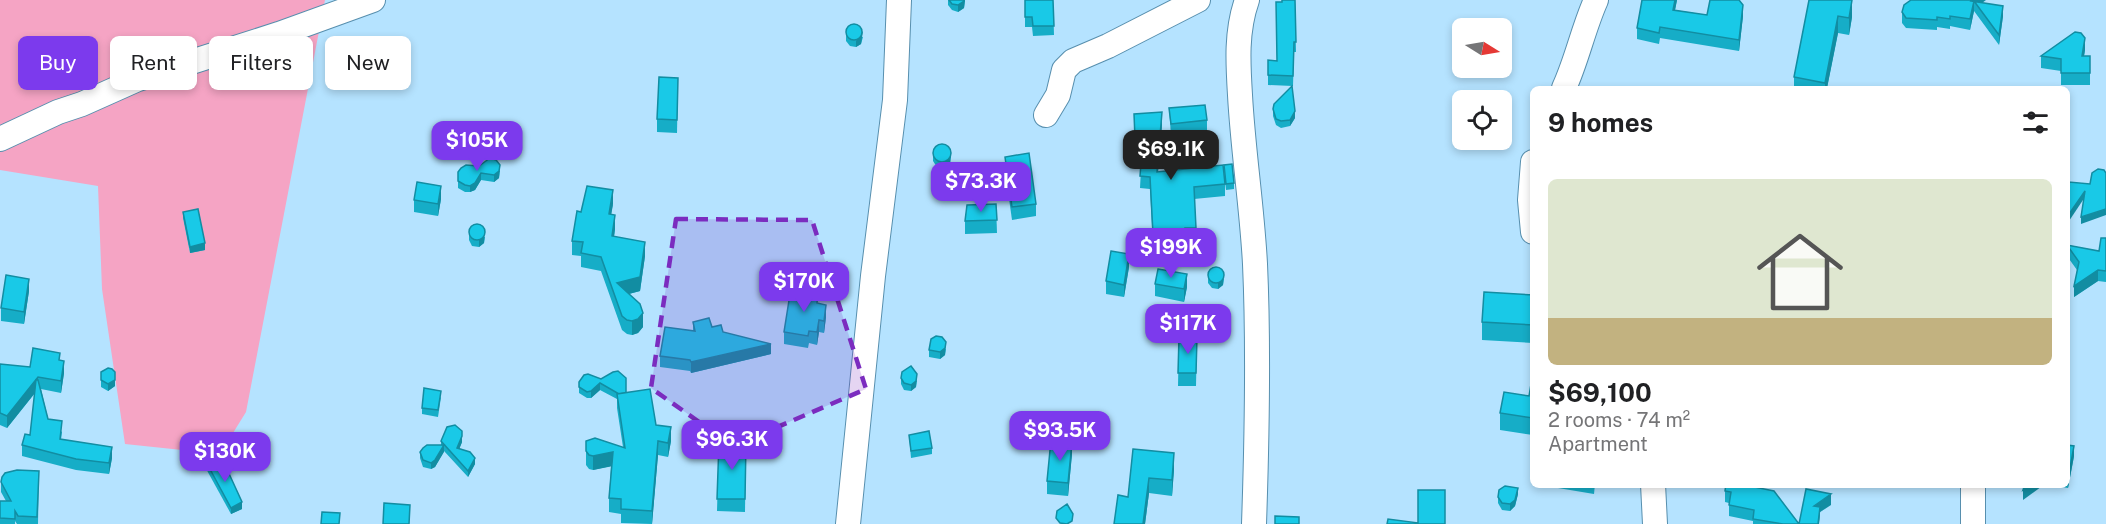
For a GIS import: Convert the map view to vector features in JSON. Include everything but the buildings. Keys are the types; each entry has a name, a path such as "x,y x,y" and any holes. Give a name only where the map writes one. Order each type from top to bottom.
{"street":[{"path":"0,139 138,79 279,34 373,0"},
{"path":"848,524 873,276 895,100 899,0"},
{"path":"1046,115 1058,95 1064,70 1073,61 1108,46 1198,0"},
{"path":"1247,0 1238,54 1241,115 1255,261 1258,381 1254,524"},
{"path":"1565,86 1588,16 1596,0"},
{"path":"1653,488 1655,524"},
{"path":"1973,488 1973,524"}],"highlighted area":[{"path":"676,219 812,220 866,389 733,446 651,388"}],"shaded area":[{"path":"0,0 325,0 313,63 313,36 209,36 209,90 308,90 246,412 220,454 125,444 102,289 98,186 0,170"}]}
